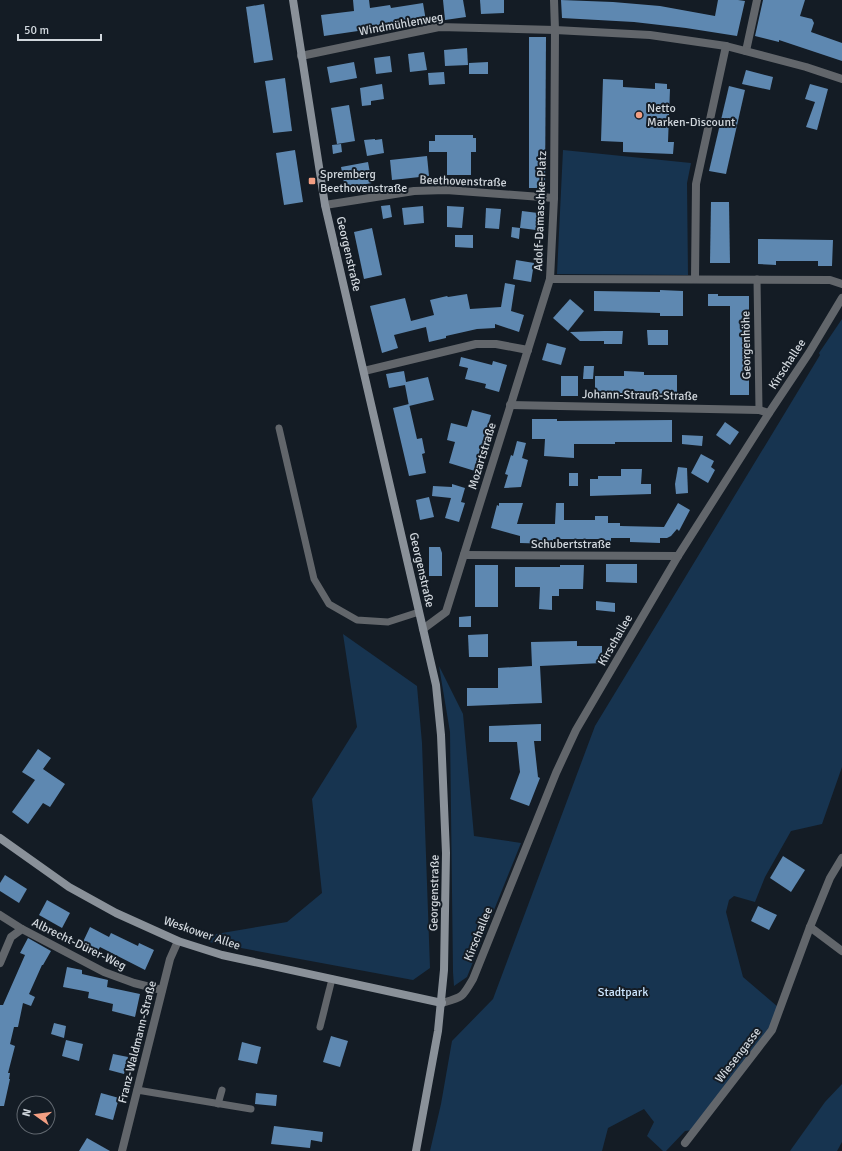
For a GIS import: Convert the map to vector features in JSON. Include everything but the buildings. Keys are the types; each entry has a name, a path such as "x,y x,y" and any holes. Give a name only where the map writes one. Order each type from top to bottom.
{"main road":[{"name":"Georgenstraße","path":"293,0 325,205 436,685 442,743 446,853 444,970 442,1003 433,1063 416,1151"},
{"name":"Weskower Allee","path":"0,838 69,887 116,913 178,940 222,955 442,1003"}],"street":[{"name":"Adolf-Damaschke-Platz","path":"554,0 554,198 550,279 695,279"},
{"path":"746,51 757,0"},
{"name":"Windmühlenweg","path":"301,56 439,27 555,30"},
{"path":"555,30 650,35 726,46 842,79"},
{"path":"726,46 696,184 695,279 830,280 842,284"},
{"name":"Beethovenstraße","path":"325,205 414,191 446,190 554,198"},
{"name":"Mozartstraße","path":"423,629 446,612 550,279"},
{"name":"Kirschallee","path":"442,1003 464,995 473,979 564,754 576,730 678,556 809,353 842,298"},
{"path":"364,371 476,344 496,344 528,350"},
{"name":"Johann-Strauß-Straße","path":"510,405 759,410 769,413"},
{"name":"Schubertstraße","path":"464,555 678,556"},
{"name":"Wiesengasse","path":"685,1143 772,1030 810,927 830,878 842,858"},
{"path":"0,915 22,929"},
{"path":"810,927 842,951"},
{"name":"Albrecht-Dürer-Weg","path":"0,963 11,937 22,929 104,972 134,983 162,990"},
{"name":"Franz-Waldmann-Straße","path":"122,1151 170,959 178,940"}],"lane":[{"name":"Georgenhöhe","path":"757,279 759,410"},
{"path":"279,428 314,579 329,604 357,620 388,622 419,612"},
{"path":"320,1027 332,979"},
{"path":"137,1090 251,1110"},
{"path":"218,1104 222,1090"}],"green space":[{"path":"563,150 691,163 687,183 688,275 557,274"},
{"name":"Stadtpark","path":"842,319 842,767 822,824 791,831 765,877 755,902 734,896 729,900 726,912 743,977 778,1007 770,1030 692,1130 685,1131 666,1151 663,1151 647,1136 654,1122 644,1109 608,1128 602,1151 430,1151 441,1104 452,1041 493,999 595,726 820,355 819,353"},
{"path":"343,634 417,686 422,743 430,968 413,980 209,942 216,934 287,922 322,893 312,799 357,727"},
{"path":"439,666 463,714 474,836 521,843 467,977 454,986 450,732"},
{"path":"842,1084 842,1142 837,1151 790,1151 825,1102"}],"place":[{"name":"Netto Marken-Discount","path":"639,115"},
{"name":"Spremberg Beethovenstraße","path":"312,181"}]}
